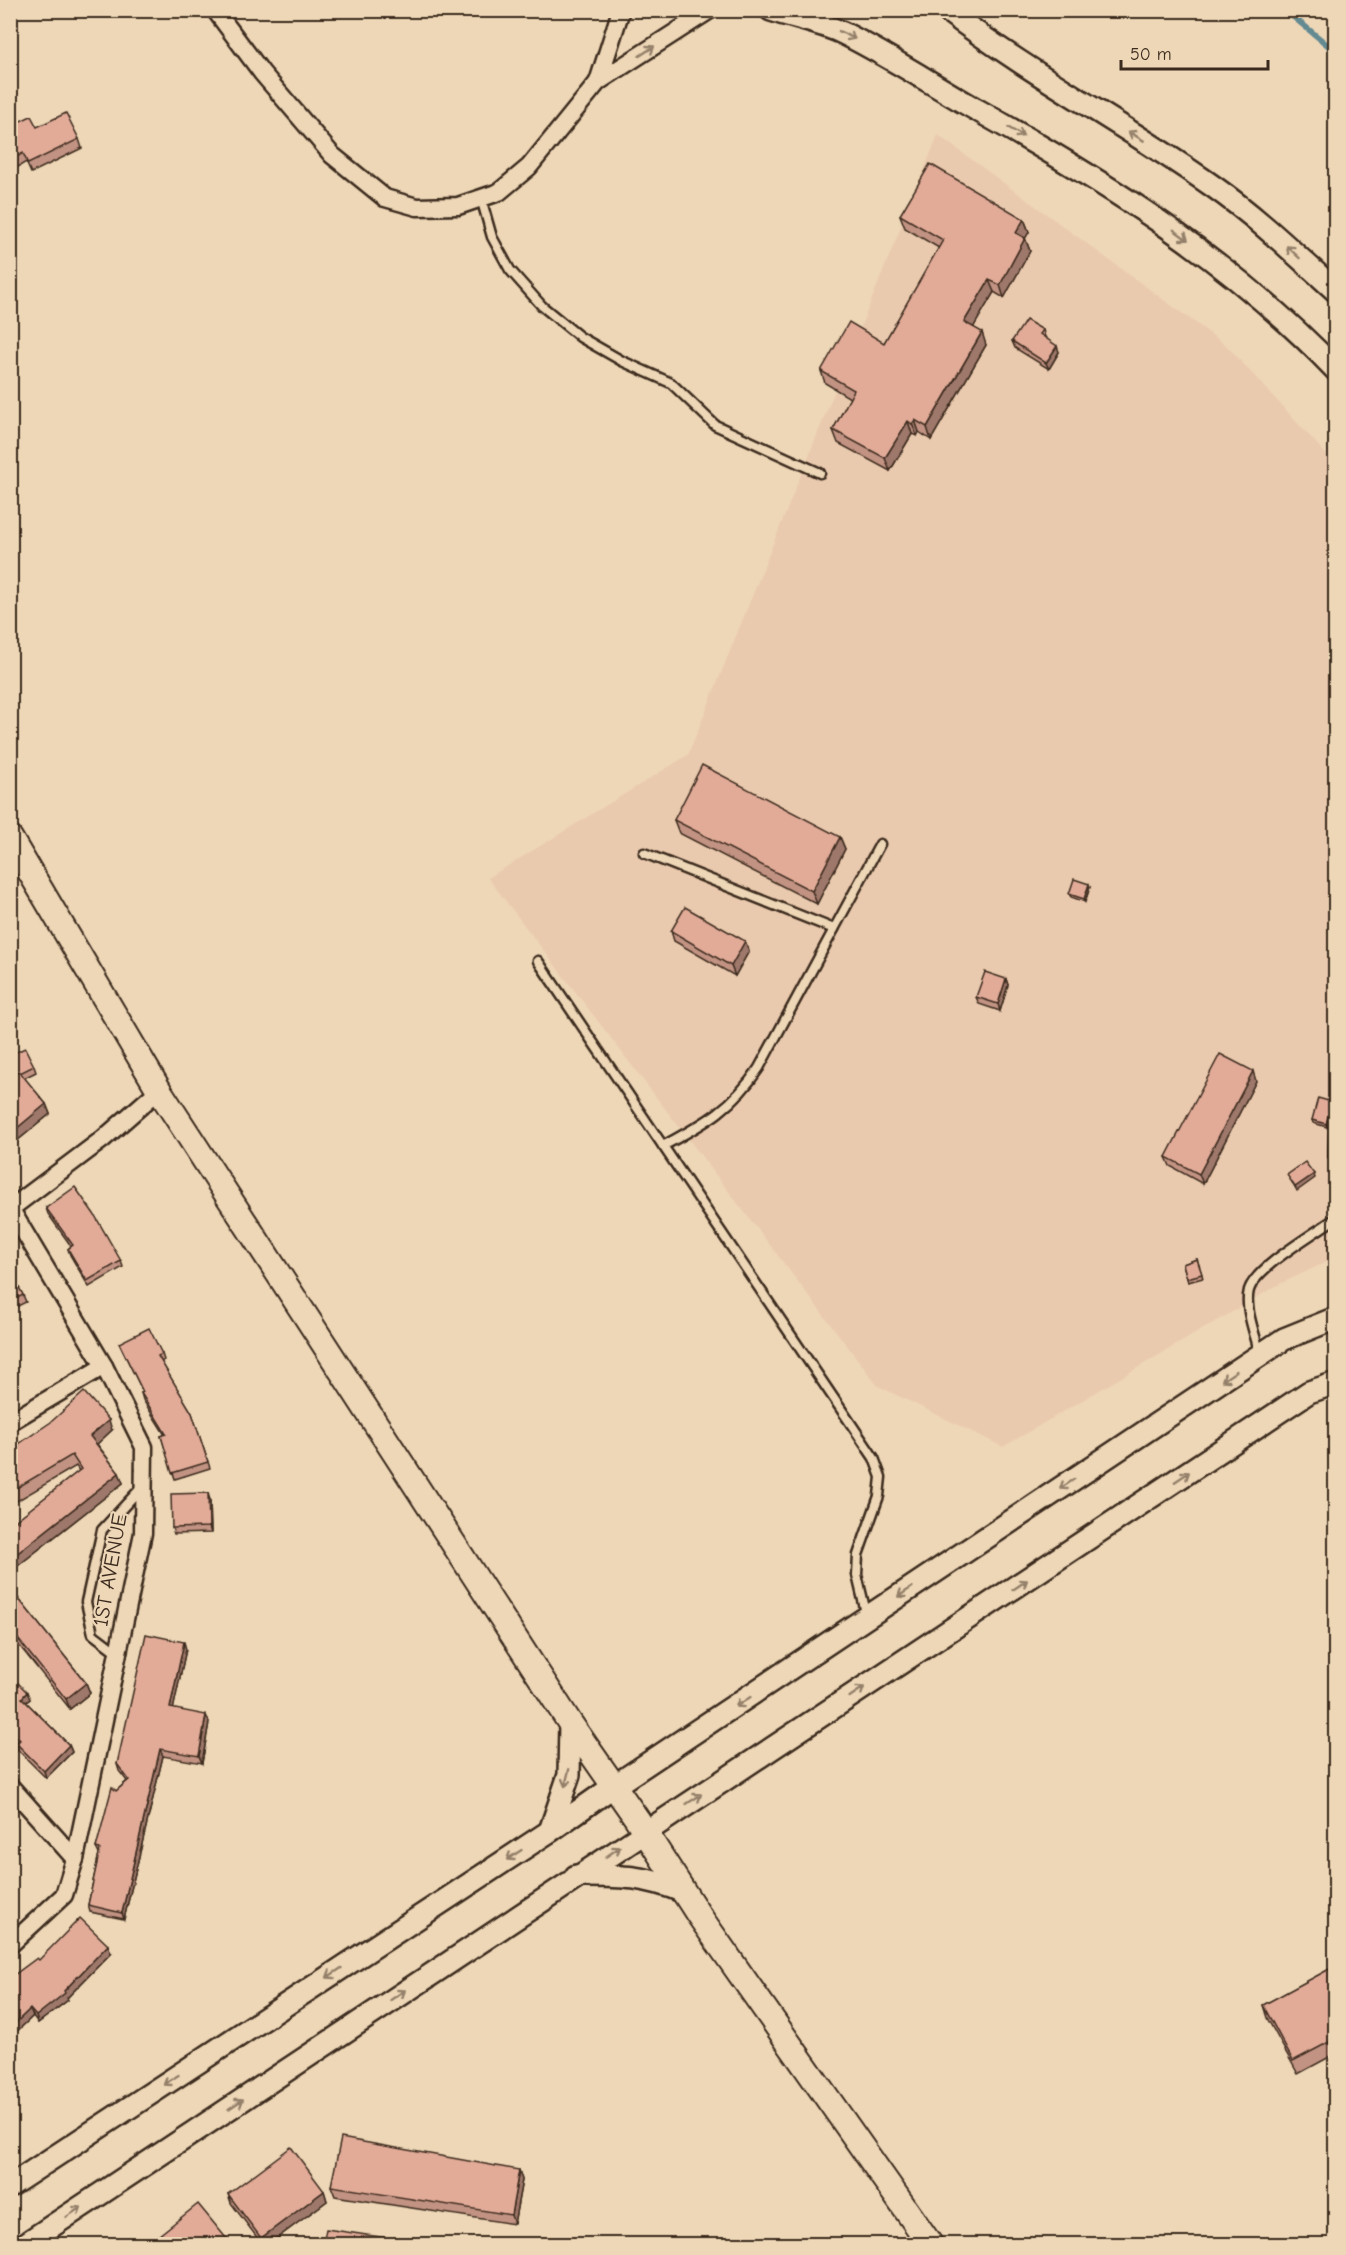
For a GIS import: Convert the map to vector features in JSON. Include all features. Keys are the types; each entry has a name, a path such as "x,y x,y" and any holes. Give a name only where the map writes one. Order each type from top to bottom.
{"main road":[{"path":"10,838 159,1090 570,1724 645,1831 684,1892 930,2244"}],"street":[{"path":"215,10 262,73 332,155 386,198 417,207 458,206 499,192 529,167 598,82 710,10"},
{"path":"598,82 621,10"},
{"path":"771,10 843,33 1114,190 1182,234 1301,334 1335,370"},
{"path":"946,10 998,50 1144,140 1216,188 1276,236 1335,291"},
{"path":"11,1208 103,1139 159,1090"},
{"name":"1ST AVENUE","path":"10,1945 64,1895 75,1859 143,1533 145,1484 144,1447 104,1366 11,1208"},
{"path":"10,2186 550,1831 1284,1339 1335,1318"},
{"path":"10,1422 104,1366"},
{"path":"25,2244 576,1876 1309,1392 1335,1383"},
{"path":"550,1831 568,1775 570,1724"},
{"path":"10,1786 75,1859"},
{"path":"576,1876 629,1876 659,1882 684,1892"}],"lane":[{"path":"481,198 492,237 510,270 542,306 573,331 622,361 671,383 715,425 820,473"},
{"path":"663,1146 714,1118 745,1090 880,844"},
{"path":"644,853 834,929"},
{"path":"538,961 874,1458 881,1477 879,1496 858,1555 857,1575 867,1617"},
{"path":"1260,1355 1249,1306 1249,1290 1261,1273 1335,1218"},
{"path":"118,1653 93,1634 86,1602 102,1530 145,1484"}],"shaded area":[{"path":"938,135 1227,346 1335,464 1335,1258 1278,1285 1003,1447 878,1386 488,878 688,755"}],"building":[{"path":"66,113 79,139 28,164 23,153 12,160 10,157 10,133 12,132 10,126 31,116 37,127"},
{"path":"930,164 1024,219 1016,233 1025,238 1000,285 989,280 964,322 982,332 927,427 915,420 912,424 908,421 885,458 833,430 854,390 821,371 849,322 884,343 943,240 900,215"},
{"path":"1026,320 1043,330 1040,334 1057,346 1046,363 1012,341"},
{"path":"702,765 840,837 812,891 674,820"},
{"path":"1074,879 1089,884 1084,899 1069,894"},
{"path":"685,907 745,941 731,966 671,931"},
{"path":"985,972 1006,979 998,1004 976,997"},
{"path":"25,1048 34,1066 10,1077 10,1055"},
{"path":"1220,1054 1253,1071 1199,1174 1166,1157"},
{"path":"19,1071 46,1104 10,1134 10,1078"},
{"path":"1318,1098 1332,1102 1326,1124 1312,1120"},
{"path":"1329,1122 1335,1122 1335,1157 1328,1157"},
{"path":"1305,1162 1314,1174 1295,1187 1287,1175"},
{"path":"75,1187 94,1214 121,1261 87,1281 68,1249 73,1245 46,1208"},
{"path":"1197,1259 1202,1274 1187,1278 1183,1264"},
{"path":"10,1271 23,1295 10,1302"},
{"path":"149,1328 162,1354 158,1356 192,1413 208,1462 172,1473 161,1436 166,1434 141,1393 143,1392 119,1343"},
{"path":"84,1392 109,1420 90,1436 119,1473 10,1559 10,1525 81,1469 72,1455 10,1492 10,1450 51,1422"},
{"path":"208,1493 209,1527 172,1528 171,1494"},
{"path":"10,1588 86,1683 66,1699 10,1629"},
{"path":"146,1634 184,1642 170,1708 206,1715 199,1756 160,1749 122,1913 88,1905 100,1849 96,1848 112,1787 116,1791 129,1780 117,1764"},
{"path":"10,1675 27,1692 22,1698 69,1745 44,1771 16,1743 20,1740 10,1730"},
{"path":"80,1918 108,1945 64,1991 65,1993 36,2016 30,2009 10,2028 10,1978 37,1958 39,1960"},
{"path":"1335,1966 1335,2039 1293,2061 1263,2005"},
{"path":"341,2138 519,2170 511,2215 331,2186"},
{"path":"291,2147 324,2191 261,2238 228,2194"},
{"path":"198,2204 231,2244 148,2244"},
{"path":"326,2229 428,2244 323,2244"}],"waterway":[{"path":"1285,10 1336,52"}]}
